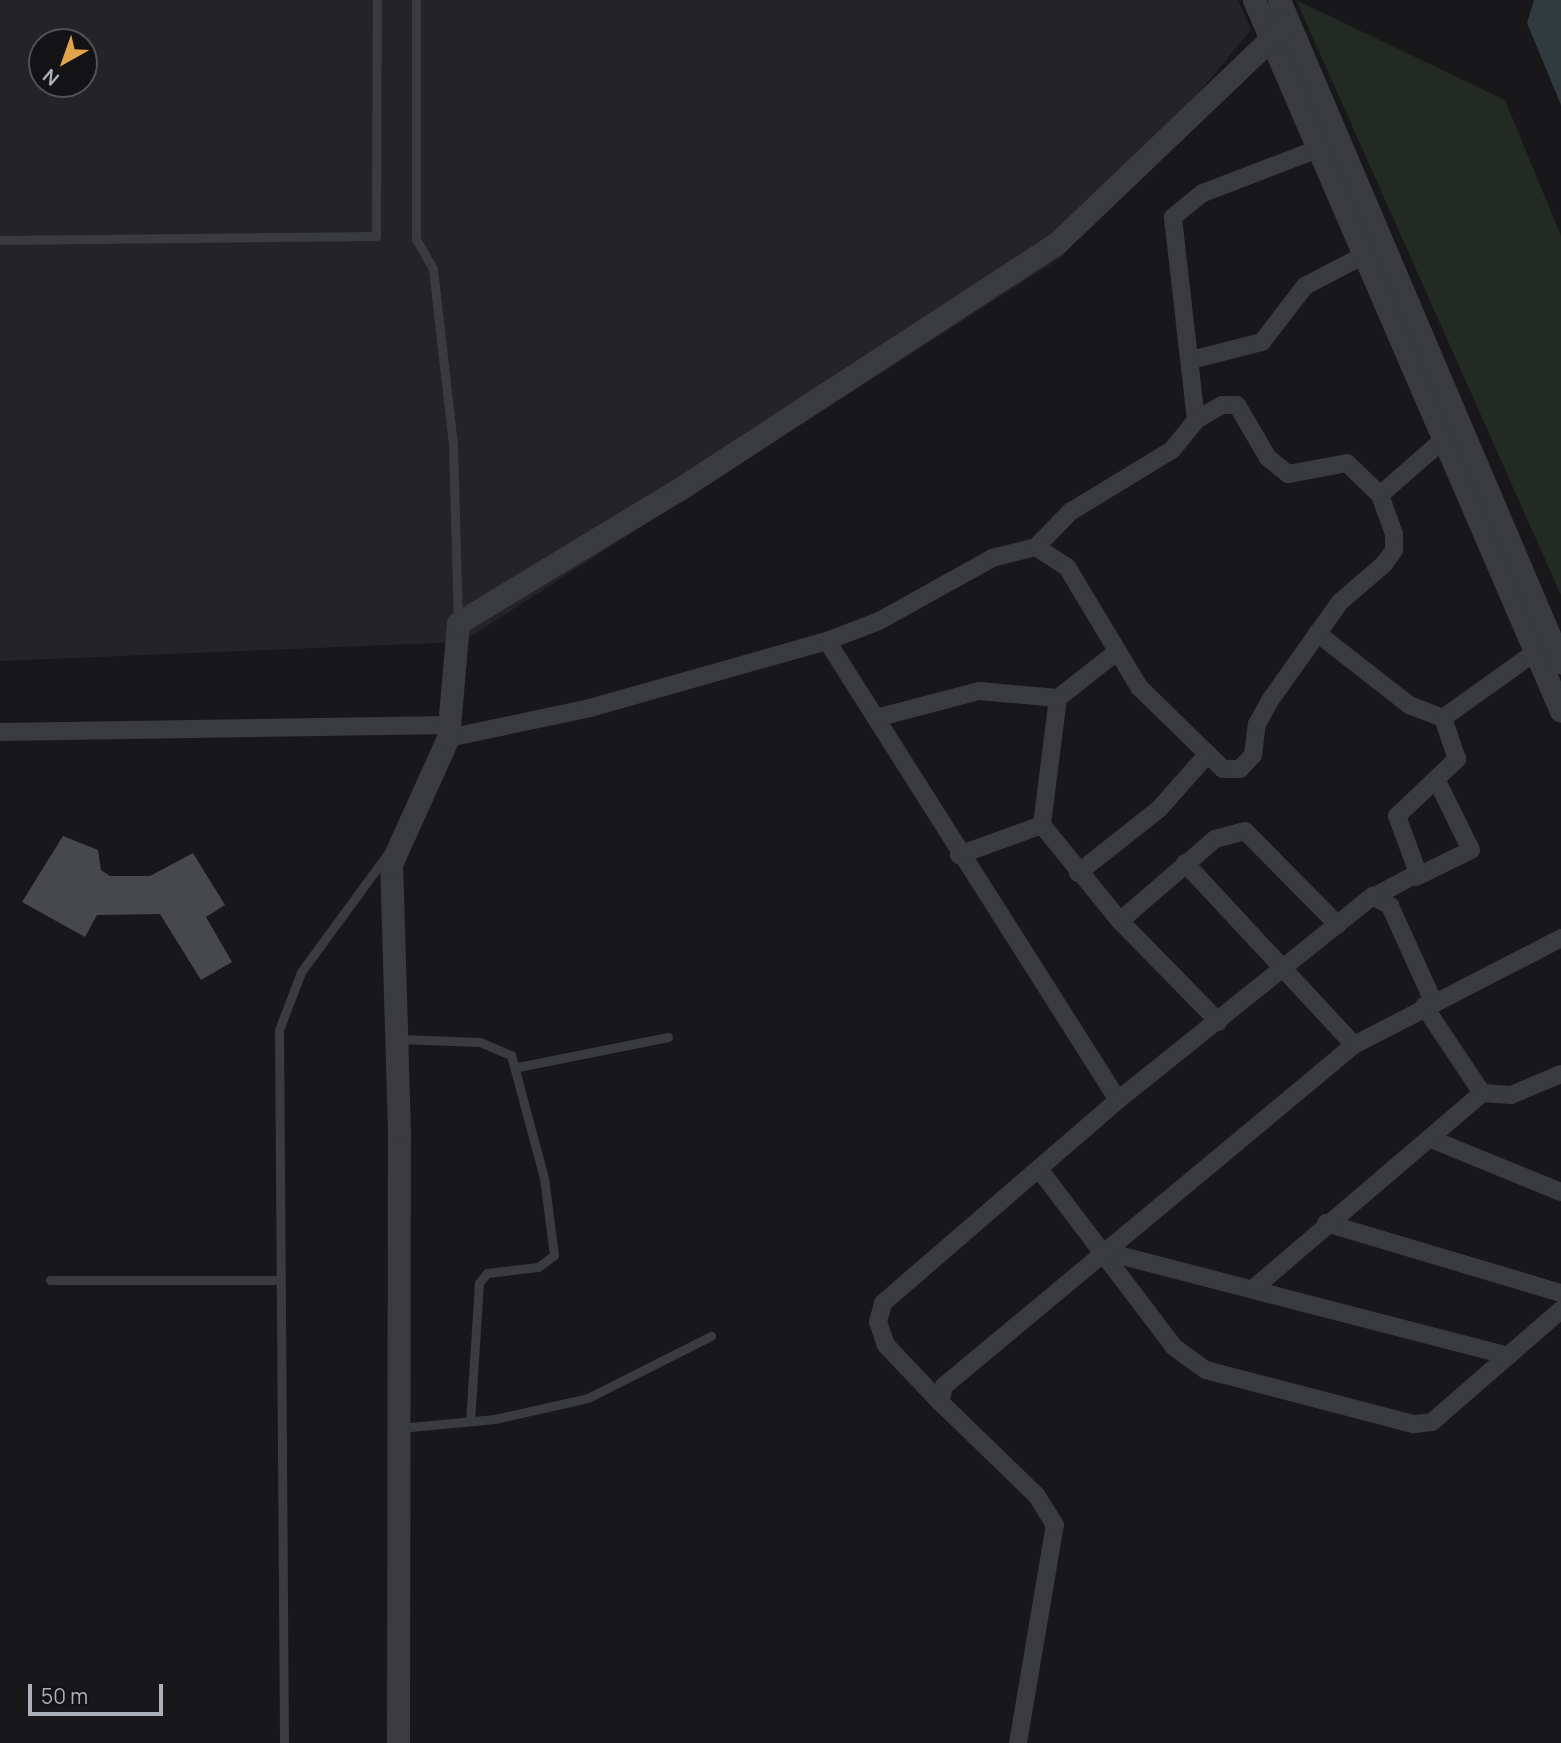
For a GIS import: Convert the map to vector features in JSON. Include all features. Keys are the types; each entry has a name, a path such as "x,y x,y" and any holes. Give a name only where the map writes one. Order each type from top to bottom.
{"street":[{"path":"1254,0 1268,35 1327,146 1544,646 1561,711"},
{"path":"1279,0 1327,146"},
{"path":"398,1743 395,843 448,731 458,623 681,488 1056,244 1268,35 1288,22"},
{"path":"1196,420 1173,217 1203,193 1327,146"},
{"path":"1191,360 1262,342 1305,286 1372,251"},
{"path":"0,732 448,731 590,708 827,641 879,621 992,558 1036,547 1070,512 1172,450 1196,420 1222,405 1237,405 1276,469 1288,474 1348,463 1380,495 1394,550 1317,633 1257,724 1248,765 1232,772 1206,755 1114,654 1067,567 1036,547"},
{"path":"1380,495 1450,433"},
{"path":"1317,633 1409,705 1443,718"},
{"path":"827,641 959,855 1118,1100"},
{"path":"1544,646 1561,663"},
{"path":"1443,718 1544,646"},
{"path":"876,718 979,691 1058,698 1114,654"},
{"path":"1058,698 1042,825 1119,921 1219,1022"},
{"path":"1416,877 1419,867 1397,816 1437,781 1457,759 1443,718"},
{"path":"1078,873 1159,809 1206,755"},
{"path":"1017,1743 1055,1525 1037,1496 940,1402 886,1345 878,1322 883,1303 1118,1100 1338,925 1379,894 1471,850 1437,781"},
{"path":"959,855 1042,825"},
{"path":"1119,921 1215,839 1245,831 1338,925"},
{"path":"1185,863 1354,1045"},
{"path":"1379,894 1428,1003 1482,1093"},
{"path":"940,1402 953,1375 1354,1045 1428,1003 1561,939"},
{"path":"1254,1287 1482,1093 1511,1096 1561,1074"},
{"path":"1431,1139 1561,1192"},
{"path":"1039,1169 1189,1362 1401,1421 1432,1422 1561,1310"},
{"path":"1326,1223 1561,1293"},
{"path":"1103,1251 1254,1287 1509,1356"}],"lane":[{"path":"0,240 376,236 377,0"},
{"path":"416,0 416,239 433,270 453,444 458,623"},
{"path":"284,1743 276,1070 286,1000 395,843"},
{"path":"518,1067 668,1037"},
{"path":"397,1039 499,1045 518,1067 556,1245 547,1264 497,1270 479,1283 470,1421"},
{"path":"50,1280 277,1280"},
{"path":"398,1428 470,1421 589,1398 710,1336"}],"shaded area":[{"path":"0,0 1238,0 1251,30 1062,257 462,642 0,661"},
{"path":"1296,0 1505,100 1561,236 1561,595"},
{"path":"1534,0 1561,0 1561,105 1527,23"}],"building":[{"path":"63,836 98,850 101,870 110,876 150,876 193,853 225,905 206,917 232,962 201,980 160,914 97,915 85,937 22,902"}]}
